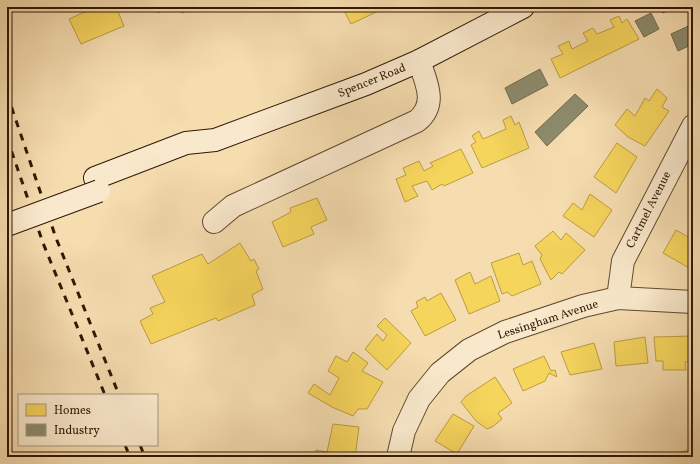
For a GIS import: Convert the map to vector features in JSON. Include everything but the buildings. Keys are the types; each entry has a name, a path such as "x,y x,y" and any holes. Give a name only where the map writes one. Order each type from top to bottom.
{"street":[{"name":"Spencer Road","path":"97,184 191,157 215,140 366,84 419,61 523,7"},
{"path":"214,222 233,206 417,121 424,116 428,107 429,98 428,88 419,61"},
{"name":"Cartmel Avenue","path":"618,298 623,261 693,126"},
{"path":"7,210 97,184"},
{"path":"7,226 97,184"},
{"name":"Lessingham Avenue","path":"398,457 404,432 418,399 440,373 469,350 505,332 584,306 618,298 693,302"}],"railway":[{"path":"7,94 56,238 119,394"},
{"path":"7,138 43,243 105,394"},
{"path":"125,446 130,457"},
{"path":"140,446 145,457"}]}
